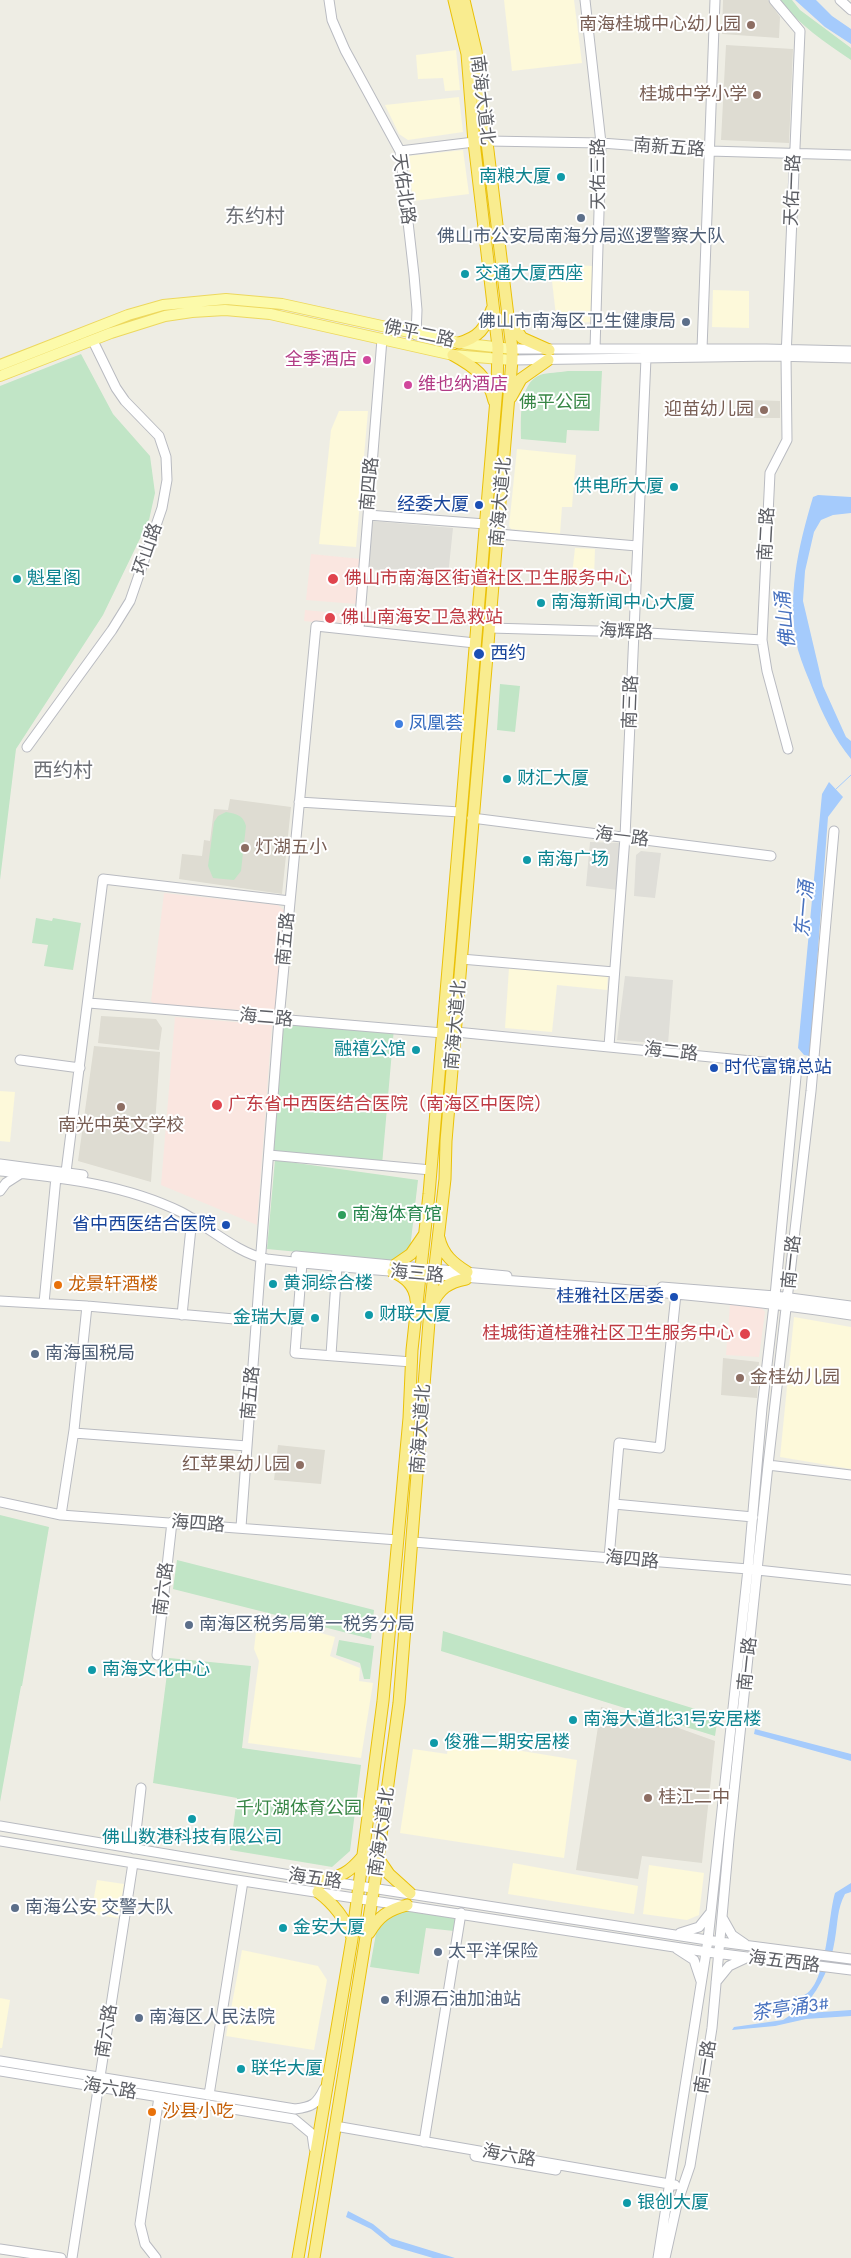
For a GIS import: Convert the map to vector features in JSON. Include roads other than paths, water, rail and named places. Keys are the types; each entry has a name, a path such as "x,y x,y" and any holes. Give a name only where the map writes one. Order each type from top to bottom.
{"highway":[{"name":"南海大道北","path":"298,2258 352,1939 383,1701 443,1033 495,405 497,353 493,305 474,142 467,54 454,0"},
{"name":"南海大道北","path":"314,2258 372,1900 400,1703 430,1309 445,1178 446,1141 472,818 490,628 512,354 476,51 464,0"},
{"path":"459,343 477,336 483,330 493,305"},
{"path":"508,316 514,329 522,338 549,355 521,379 514,389 508,406"},
{"path":"453,355 472,365 480,372 492,392 495,405"},
{"path":"417,1308 416,1296 412,1287 392,1267 411,1254 424,1234"},
{"path":"430,1309 444,1288 452,1281 467,1275 442,1249 439,1236"},
{"path":"352,1939 342,1916 319,1886 345,1874 363,1856"},
{"path":"365,1942 376,1920 409,1899 378,1858"},
{"path":"334,2042 340,2039 349,2043"}],"main road":[{"name":"天佑北路","path":"329,0 332,20 345,50 400,151 414,275 417,310 416,335"},
{"name":"天佑三路","path":"585,0 601,143 596,350"},
{"path":"702,349 715,0"},
{"name":"天佑一路","path":"774,0 800,30 786,353"},
{"path":"840,0 851,10"},
{"name":"南新五路","path":"488,141 601,143 709,151 851,155"},
{"path":"400,151 474,142"},
{"name":"佛平二路","path":"0,365 128,315 163,305 226,299 257,300 282,304 497,353"},
{"name":"佛平二路","path":"0,376 93,340 164,316 226,310 270,314 453,355 497,353 646,358 851,350"},
{"name":"南四路","path":"358,629 382,339"},
{"name":"环山路","path":"27,747 112,630 130,601 162,508 168,480 166,457 159,436 116,388 93,340"},
{"name":"佛平二路","path":"549,355 596,350 702,349 851,358"},
{"name":"南二路","path":"786,353 787,440 770,473 762,640 767,671 788,749"},
{"name":"南三路","path":"609,1046 625,837 646,358"},
{"path":"368,515 485,524"},
{"path":"498,534 637,546"},
{"name":"南五路","path":"241,1527 279,1019 316,626 358,629"},
{"name":"海辉路","path":"490,628 633,632 762,640"},
{"path":"358,629 475,643"},
{"path":"299,802 460,812"},
{"name":"海一路","path":"472,818 771,856"},
{"name":"南一路","path":"665,2258 682,2189 690,2166 712,2028 729,1839 768,1465 813,1067 834,830"},
{"path":"66,1172 103,879 290,901"},
{"path":"461,959 614,972"},
{"name":"海二路","path":"88,1003 443,1033"},
{"name":"海二路","path":"456,1032 813,1067"},
{"path":"20,1060 80,1068"},
{"name":"南一路","path":"658,2258 707,1952 748,1569 762,1408 775,1299 797,1066"},
{"path":"269,1155 431,1170"},
{"name":"海三路","path":"0,1170 66,1172 121,1184 154,1195 192,1212 261,1255 676,1294 775,1299"},
{"name":"海三路","path":"0,1170 56,1177 124,1190 153,1200 192,1218 261,1255 302,1263 392,1267"},
{"path":"0,1191 12,1178 21,1173"},
{"path":"44,1303 56,1177"},
{"path":"182,1314 192,1218"},
{"path":"302,1263 295,1353 412,1362"},
{"path":"331,1356 337,1266"},
{"name":"海三路","path":"467,1275 775,1299 851,1315"},
{"path":"609,1558 619,1443 660,1448 676,1294"},
{"path":"0,1301 87,1306 257,1322"},
{"name":"海三路","path":"787,1301 851,1306"},
{"path":"61,1515 74,1433 87,1306"},
{"path":"74,1433 247,1446"},
{"path":"768,1465 851,1475"},
{"name":"海四路","path":"0,1502 61,1515 398,1540"},
{"path":"614,1504 753,1517"},
{"name":"南六路","path":"156,1655 172,1522"},
{"name":"海四路","path":"413,1542 748,1569 851,1580"},
{"path":"134,1849 141,1788"},
{"name":"海五路","path":"0,1826 134,1849 319,1886 359,1885 374,1887 409,1899 720,1942"},
{"path":"0,1841 243,1881 319,1886 357,1898 372,1900 409,1899"},
{"name":"南六路","path":"72,2258 133,1863"},
{"path":"209,2095 243,1881"},
{"name":"海五西路","path":"409,1899 461,1913 707,1952 851,1970"},
{"path":"672,1934 699,1927 712,1909"},
{"path":"424,2142 461,1913"},
{"path":"723,1917 726,1928 732,1935 748,1946"},
{"name":"海五西路","path":"720,1942 851,1959"},
{"path":"670,1946 694,1960 702,1984"},
{"path":"715,1984 723,1971 749,1957"},
{"name":"海六路","path":"0,2061 159,2097 294,2119"},
{"name":"海六路","path":"0,2071 209,2095 295,2109 312,2105 318,2101 327,2084"},
{"path":"156,2258 145,2244 140,2224 159,2097"},
{"path":"295,2109 299,2113 299,2117 294,2119 312,2134 314,2155"},
{"name":"海六路","path":"335,2129 424,2142 670,2187"},
{"name":"海六路","path":"335,2129 682,2189"},
{"path":"0,2249 62,2258"}],"water":[{"path":"795,0 816,0 832,16 851,29 851,44 825,27"},
{"path":"818,495 851,497 851,513 833,515 821,520 814,532 805,571 803,601 823,686 846,737 851,741 851,759 834,735 821,708 798,650 795,631 793,611 798,554 813,497"},
{"path":"829,782 843,797 828,817 810,1056 804,1055 798,1048 822,794"},
{"path":"755,1729 851,1754 851,1761 754,1734"},
{"path":"851,1883 851,1892 845,1894 840,1905 828,1966 821,1982 805,2005 808,2013 851,2010 851,2016 806,2019 775,2026 732,2030 734,2027 783,2020 789,2016 795,1996 805,1995 813,1987 823,1962 835,1893"},
{"path":"348,2211 373,2224 390,2238 455,2258 433,2258 392,2246 371,2229 346,2217"}],"waterway":[{"name":"东一涌","path":"835,790 851,775"}],"place":[{"name":"南海桂城中心幼儿园","path":"751,25"},
{"name":"桂城中学小学","path":"757,95"},
{"name":"南粮大厦","path":"561,177"},
{"name":"佛山市公安局南海分局巡逻警察大队","path":"581,218"},
{"name":"交通大厦西座","path":"465,274"},
{"name":"佛山市南海区卫生健康局","path":"686,322"},
{"name":"全季酒店","path":"367,360"},
{"name":"维也纳酒店","path":"408,385"},
{"name":"迎苗幼儿园","path":"764,410"},
{"name":"供电所大厦","path":"674,487"},
{"name":"经委大厦","path":"479,505"},
{"name":"魁星阁","path":"17,579"},
{"name":"佛山市南海区街道社区卫生服务中心","path":"333,579"},
{"name":"南海新闻中心大厦","path":"541,603"},
{"name":"佛山南海安卫急救站","path":"330,618"},
{"name":"西约","path":"479,654"},
{"name":"凤凰荟","path":"399,724"},
{"name":"财汇大厦","path":"507,779"},
{"name":"灯湖五小","path":"245,848"},
{"name":"南海广场","path":"527,860"},
{"name":"融禧公馆","path":"416,1050"},
{"name":"时代富锦总站","path":"714,1068"},
{"name":"广东省中西医结合医院（南海区中医院）","path":"217,1105"},
{"name":"南光中英文学校","path":"121,1107"},
{"name":"南海体育馆","path":"342,1215"},
{"name":"省中西医结合医院","path":"226,1225"},
{"name":"黄洞综合楼","path":"273,1284"},
{"name":"龙景轩酒楼","path":"58,1285"},
{"name":"桂雅社区居委","path":"674,1297"},
{"name":"财联大厦","path":"369,1315"},
{"name":"金瑞大厦","path":"315,1318"},
{"name":"桂城街道桂雅社区卫生服务中心","path":"745,1334"},
{"name":"南海国税局","path":"35,1354"},
{"name":"金桂幼儿园","path":"740,1378"},
{"name":"红苹果幼儿园","path":"300,1465"},
{"name":"南海区税务局第一税务分局","path":"189,1625"},
{"name":"南海文化中心","path":"92,1670"},
{"name":"南海大道北31号安居楼","path":"573,1720"},
{"name":"俊雅二期安居楼","path":"434,1743"},
{"name":"桂江二中","path":"648,1798"},
{"name":"佛山数港科技有限公司","path":"192,1819"},
{"name":"南海公安 交警大队","path":"15,1908"},
{"name":"金安大厦","path":"283,1928"},
{"name":"太平洋保险","path":"438,1952"},
{"name":"利源石油加油站","path":"385,2000"},
{"name":"南海区人民法院","path":"139,2018"},
{"name":"联华大厦","path":"241,2069"},
{"name":"沙县小吃","path":"152,2112"},
{"name":"银创大厦","path":"627,2203"}],"district":[{"name":"东约村","path":"255,217"},
{"name":"西约村","path":"63,771"}],"park label":[{"name":"佛平公园","path":"555,403"},
{"name":"千灯湖体育公园","path":"299,1809"}],"water label":[{"name":"佛山涌","path":"786,620"},
{"name":"茶亭涌3#","path":"790,2009"}]}
